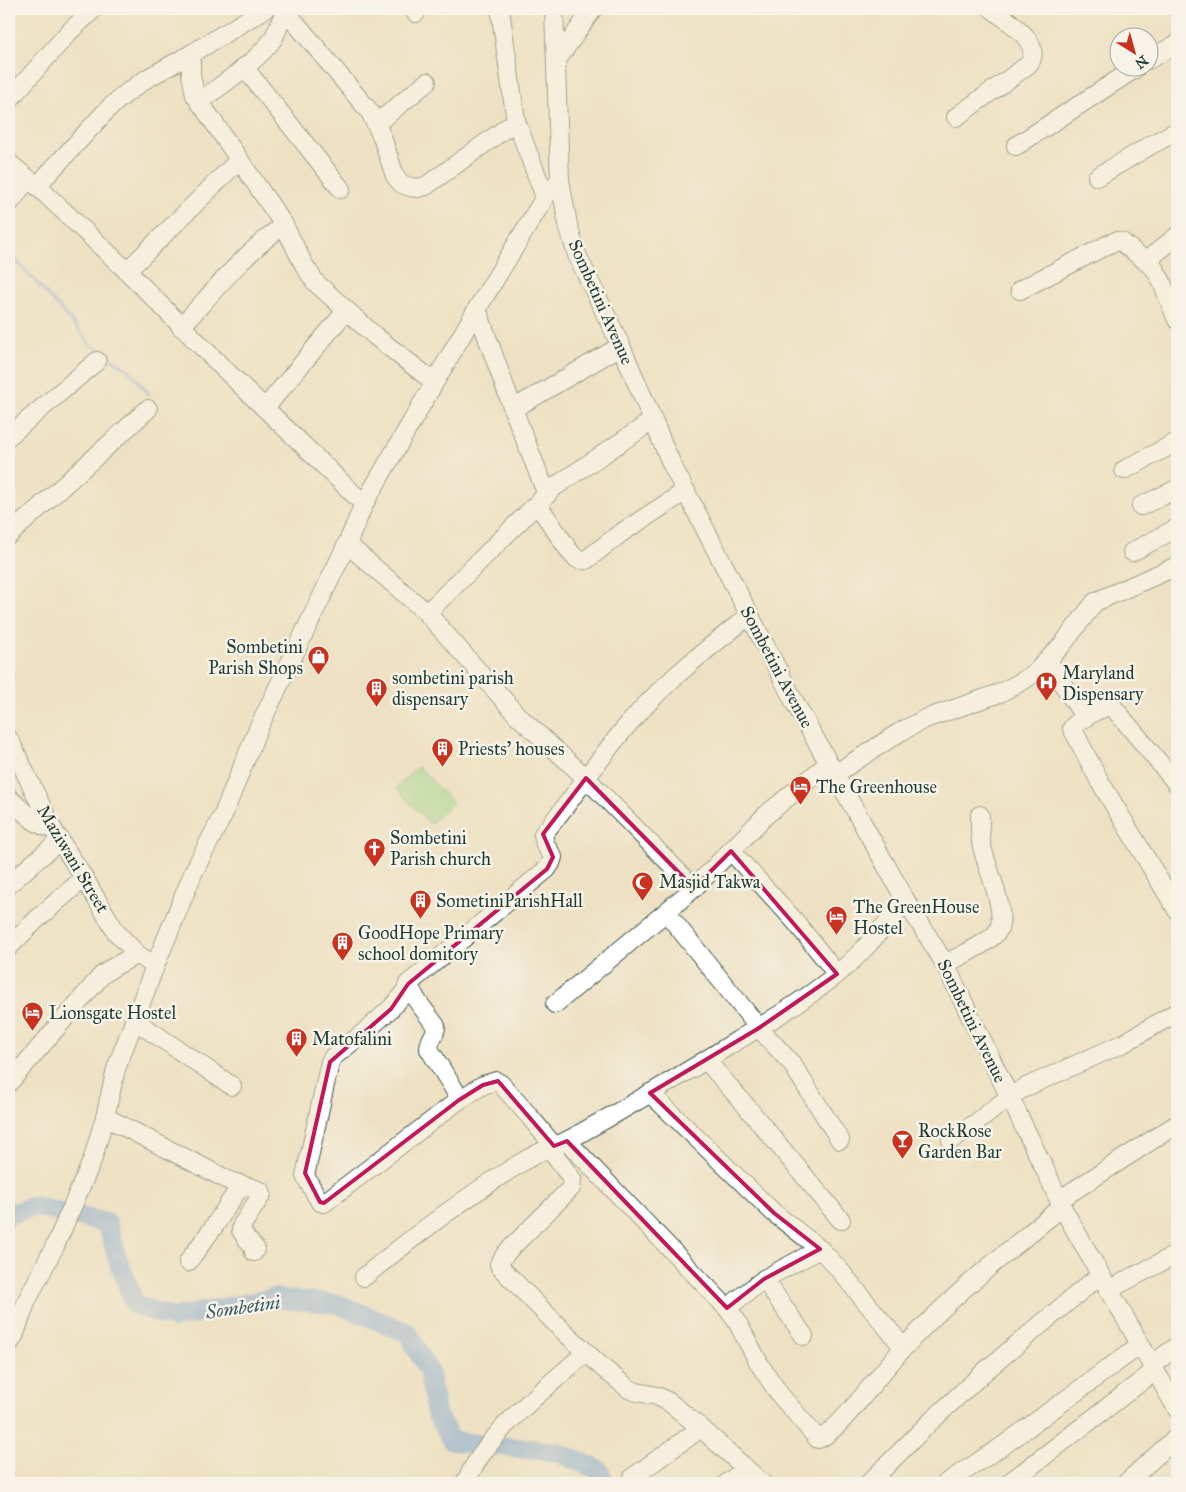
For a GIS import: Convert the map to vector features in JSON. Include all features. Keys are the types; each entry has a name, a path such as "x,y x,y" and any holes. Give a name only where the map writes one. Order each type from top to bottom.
{"street":[{"path":"9,100 69,32 94,9"},
{"path":"9,204 124,95 151,76 265,9"},
{"path":"500,9 516,121 546,198"},
{"name":"Sombetini Avenue","path":"554,9 560,180 568,225 577,255 621,346 672,465 749,616 832,769 906,900 945,964 1060,1204 1177,1409"},
{"path":"557,60 593,9"},
{"path":"956,117 1028,65 1032,60 1033,53 1030,44 1023,34 992,9"},
{"path":"199,102 244,67 272,39 284,10 360,99 376,124 395,176 402,184 418,188 426,186 516,121"},
{"path":"1158,54 1177,44"},
{"path":"191,54 192,86 199,102 284,225 310,274 324,291 375,336 434,382"},
{"path":"244,67 341,189"},
{"path":"1016,146 1121,78"},
{"path":"376,124 427,82"},
{"path":"1097,177 1177,131"},
{"path":"127,271 239,160"},
{"path":"9,163 127,271 364,504"},
{"path":"9,1344 14,1336 27,1300 54,1246 92,1161 116,1069 194,871 223,815 257,731 347,544 364,504 478,309 546,198 560,180"},
{"path":"181,326 244,258 284,225"},
{"path":"1146,261 1177,236"},
{"path":"1020,290 1071,263 1116,242 1122,242 1154,268 1161,280 1177,320"},
{"path":"478,309 542,500 570,552 576,559 586,560 621,533 686,491"},
{"path":"265,408 346,310"},
{"path":"513,409 621,346"},
{"path":"9,436 97,361"},
{"path":"9,535 148,409"},
{"path":"427,613 553,488 652,421"},
{"path":"1124,470 1177,442"},
{"path":"1140,506 1177,489"},
{"path":"1132,552 1177,528"},
{"path":"347,544 427,613 508,706 586,778 694,888"},
{"path":"555,1004 694,888 766,815 832,769 900,732 941,712 1000,693 1036,672 1075,629 1095,602 1177,566"},
{"path":"749,616 667,682 632,719 543,834 545,844 553,856 552,863 547,869 408,984 407,990 391,1008 330,1062 326,1087 305,1173 320,1202 324,1203 459,1100 483,1085 490,1082 498,1082 556,1145 727,1308 780,1395 815,1438 818,1439 825,1436 853,1407 903,1346 938,1312 1060,1204 1177,1124"},
{"path":"1048,660 1085,718"},
{"path":"1177,784 1113,707 1103,708 1072,728 1099,780 1177,910"},
{"name":"Maziwani Street","path":"9,739 56,834 116,932 137,954 155,966"},
{"path":"9,798 35,822 56,834 9,884"},
{"path":"945,964 986,941 996,934 1000,927 1000,910 981,841 980,815"},
{"path":"731,851 794,920 838,974"},
{"path":"9,947 37,919 84,878"},
{"path":"364,1277 414,1237 504,1173 539,1152 556,1145 650,1093 759,1028 808,996 838,974 878,934 906,900"},
{"path":"666,912 759,1028 797,1071 840,1140"},
{"path":"9,1083 102,975 137,954"},
{"path":"408,984 418,1002 436,1026 436,1031 429,1041 429,1049 459,1100"},
{"path":"951,1140 1009,1097 1026,1087 1124,1042 1177,1012"},
{"path":"134,1020 232,1086"},
{"path":"706,1060 841,1220"},
{"path":"650,1093 774,1213 820,1249 838,1267 903,1346"},
{"path":"105,1117 241,1185 261,1191 262,1194 242,1225 241,1230 255,1248 254,1252"},
{"path":"556,1145 572,1179 571,1188 506,1253 498,1264 502,1272 586,1352 629,1389 663,1398 701,1428 762,1483"},
{"path":"188,1262 241,1185"},
{"path":"727,1308 764,1279 820,1249"},
{"path":"869,1483 984,1372 1104,1282 1177,1254"},
{"path":"764,1279 804,1336"},
{"path":"946,1483 1004,1445 1140,1345"},
{"path":"1009,1483 1154,1367 1177,1346"},
{"path":"465,1483 483,1453 504,1427 586,1352"},
{"path":"633,1477 701,1428"},
{"path":"1126,1483 1177,1437"},
{"path":"727,1483 746,1469"}],"highlighted area":[{"path":"586,778 694,888 731,851 837,974 759,1028 650,1093 774,1213 820,1249 764,1279 727,1308 567,1141 554,1146 498,1081 483,1085 459,1100 324,1203 320,1202 305,1173 330,1062 391,1009 408,984 547,869 553,857 543,834"}],"green space":[{"path":"418,766 453,803 430,824 396,788"}],"waterway":[{"path":"9,253 90,344 130,371 149,394"},
{"name":"Sombetini","path":"9,1215 34,1206 58,1212"},
{"name":"Sombetini","path":"78,1216 107,1223 117,1257 135,1305 173,1318 272,1298 338,1304 408,1333 429,1372 436,1414 452,1441 479,1444"},
{"name":"Sombetini","path":"500,1446 557,1452 599,1470 605,1483"}],"place":[{"name":"Sombetini Parish Shops","path":"319,676"},
{"name":"Maryland Dispensary","path":"1046,702"},
{"name":"sombetini parish dispensary","path":"376,707"},
{"name":"Priests' houses","path":"442,768"},
{"name":"The Greenhouse","path":"800,806"},
{"name":"Sombetini Parish church","path":"374,867"},
{"name":"Masjid Takwa","path":"643,901"},
{"name":"SometiniParishHall","path":"420,920"},
{"name":"The GreenHouse Hostel","path":"837,936"},
{"name":"GoodHope Primary school domitory","path":"342,962"},
{"name":"Lionsgate Hostel","path":"33,1032"},
{"name":"Matofalini","path":"296,1058"},
{"name":"RockRose Garden Bar","path":"902,1160"}]}
